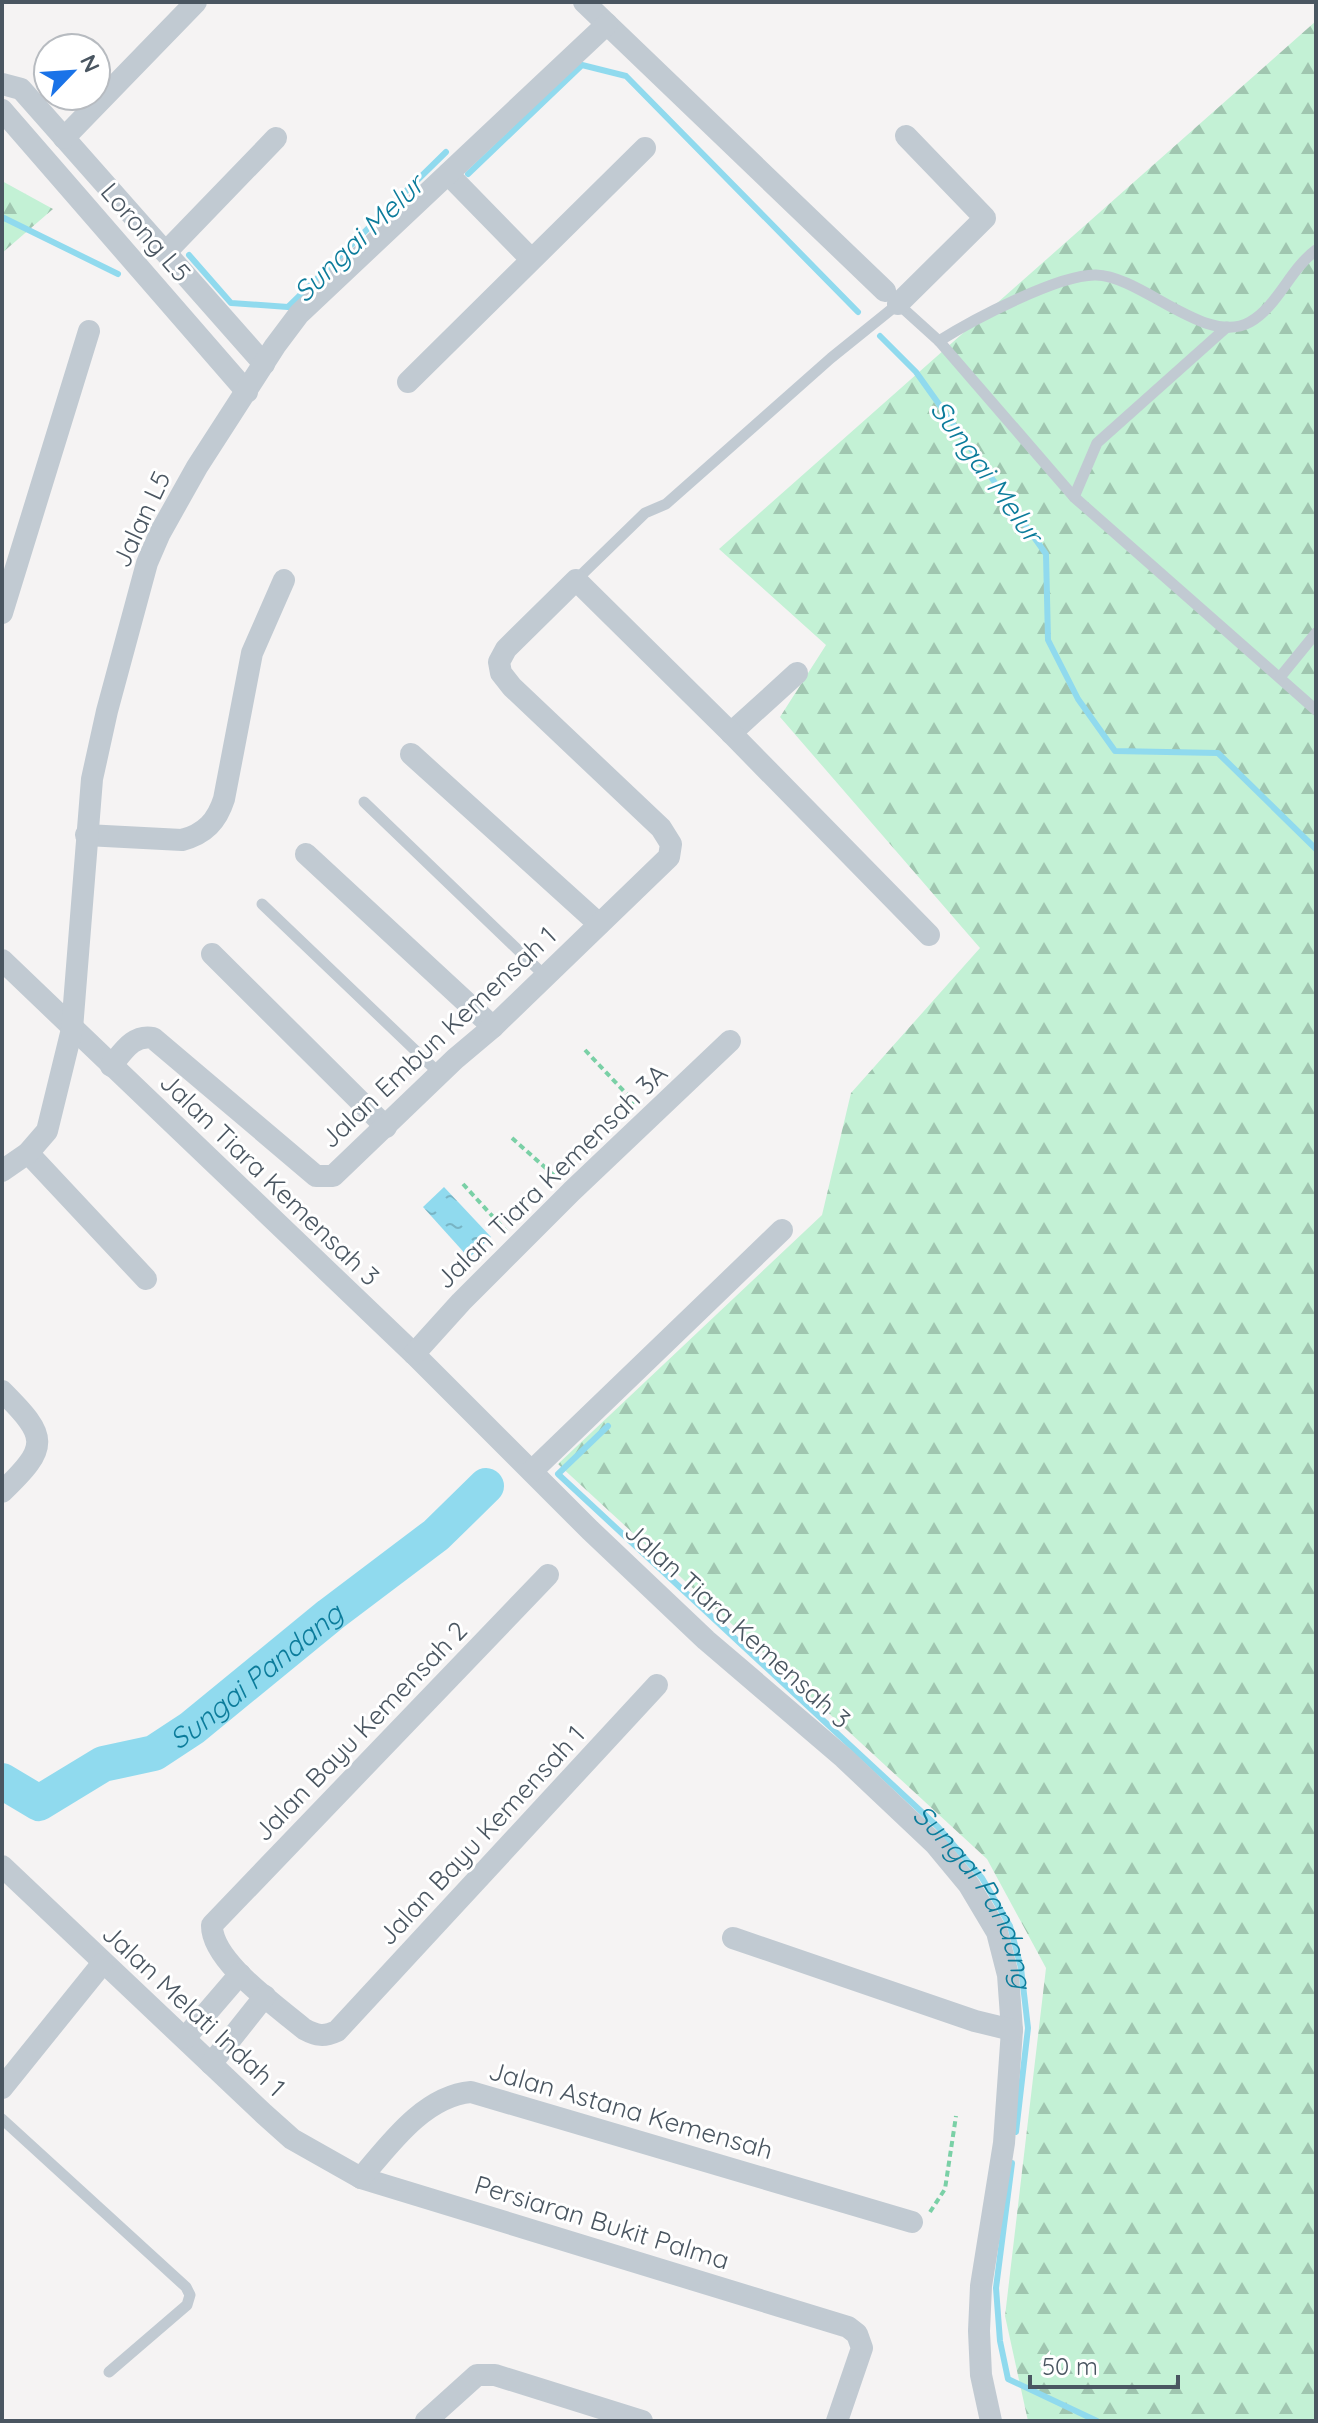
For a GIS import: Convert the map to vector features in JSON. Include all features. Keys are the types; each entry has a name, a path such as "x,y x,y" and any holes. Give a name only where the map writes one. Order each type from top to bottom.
{"street":[{"path":"64,138 196,2"},
{"path":"584,2 892,298 985,218 906,136"},
{"name":"Jalan L5","path":"2,1171 28,1153 47,1131 72,1029 92,779 147,563 160,533 197,467 299,314 607,24"},
{"name":"Lorong L5","path":"2,84 21,89 264,364"},
{"name":"Lorong L5","path":"2,110 247,392"},
{"name":"Lorong L5","path":"167,251 276,138"},
{"path":"408,382 645,148"},
{"path":"448,174 531,259"},
{"path":"2,613 89,331"},
{"path":"86,835 182,840 192,838 219,815 252,653 284,580"},
{"path":"576,580 929,935"},
{"name":"Jalan Embun Kemensah 1","path":"111,1066 132,1042 144,1036 153,1038 316,1176 333,1176 669,857 671,844 667,836 501,673 499,662 506,649 576,580"},
{"path":"731,733 797,673"},
{"path":"411,754 599,924"},
{"path":"306,854 493,1027"},
{"path":"212,954 386,1127"},
{"name":"Jalan Tiara Kemensah 3","path":"2,960 414,1354 706,1640 844,1758 935,1844 969,1885 997,1932 1008,1975 1012,2030 1004,2143 981,2286 981,2375 991,2421"},
{"name":"Jalan Tiara Kemensah 3A","path":"414,1354 461,1302 572,1191 730,1041"},
{"path":"28,1153 146,1279"},
{"path":"532,1471 782,1230"},
{"path":"2,1391 27,1416 38,1438 37,1453 2,1492"},
{"name":"Jalan Bayu Kemensah 2","path":"240,1974 214,1943 212,1925 548,1575"},
{"name":"Jalan Bayu Kemensah 1","path":"265,1996 315,2035 326,2036 337,2031 657,1685"},
{"name":"Jalan Melati Indah 1","path":"2,1866 102,1964 292,2139 361,2178"},
{"path":"733,1938 975,2021 1012,2030"},
{"path":"2,2088 102,1964"},
{"path":"185,2038 240,1974 265,1996 211,2064"},
{"name":"Jalan Astana Kemensah","path":"361,2178 398,2135 439,2102 457,2093 471,2092 912,2222"},
{"name":"Persiaran Bukit Palma","path":"361,2178 848,2327 857,2334 862,2348 837,2421"},
{"path":"426,2421 477,2375 495,2375 642,2421"}],"lane":[{"path":"939,341 995,310 1082,275 1112,277 1205,323 1227,327 1248,323 1261,313 1304,259 1316,250"},
{"path":"576,580 645,513 666,504 831,358 892,298 939,341 1074,497 1316,710"},
{"path":"1074,497 1097,443 1227,327"},
{"path":"1281,676 1316,633"},
{"path":"364,802 544,975"},
{"path":"262,904 440,1074"},
{"path":"2,2119 186,2287 190,2295 187,2305 109,2372"}],"path":[{"path":"585,1050 650,1118"},
{"path":"512,1138 572,1191"},
{"path":"463,1184 518,1245"},
{"path":"912,2222 933,2210 945,2189 956,2116"}],"green space":[{"path":"1316,21 1316,2421 1028,2421 1005,2316 1046,1968 987,1859 558,1464 822,1215 851,1093 980,948 780,717 826,645 719,549"},
{"path":"2,181 53,209 2,253"}],"water":[{"path":"444,1187 491,1237 469,1258 423,1207"}],"waterway":[{"name":"Sungai Melur","path":"468,174 582,65 626,76 858,312"},
{"name":"Sungai Melur","path":"189,255 231,303 288,307 446,152"},
{"name":"Sungai Melur","path":"2,217 118,274"},
{"name":"Sungai Melur","path":"880,336 916,372 1046,554 1048,640 1078,699 1115,751 1218,753 1316,849"},
{"name":"Sungai Pandang","path":"608,1426 558,1474 938,1827 982,1878 1010,1926 1021,1968 1028,2028 1016,2132"},
{"name":"Sungai Pandang","path":"2,1781 39,1803 103,1764 154,1753 192,1728 330,1615 436,1535 486,1486"},
{"name":"Sungai Pandang","path":"1012,2163 996,2288 1000,2341 1008,2379 1097,2421"}]}
